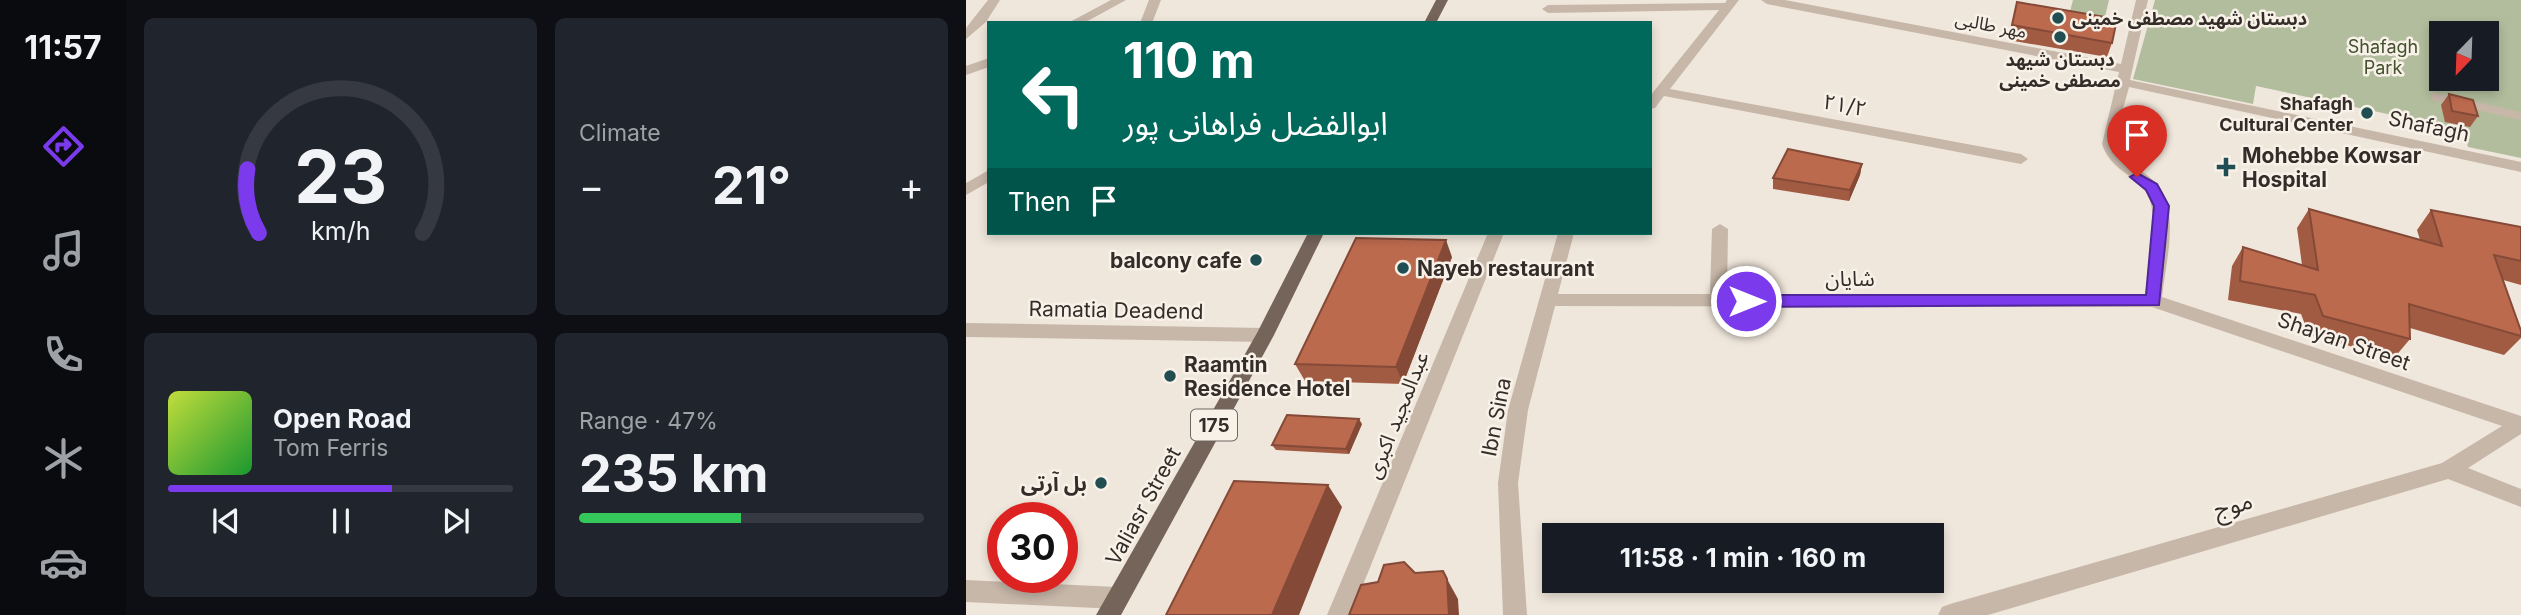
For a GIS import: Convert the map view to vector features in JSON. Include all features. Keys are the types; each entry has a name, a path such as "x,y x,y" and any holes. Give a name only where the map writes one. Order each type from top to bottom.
{"main road":[{"path":"1431,21 1442,0"},
{"name":"Valiasr Street","path":"1113,606 1265,335 1316,235"}],"street":[{"path":"966,35 982,19 994,0"},
{"path":"1078,21 1120,0"},
{"path":"1147,21 1155,0"},
{"name":"مهر طالبی","path":"1767,0 2124,76"},
{"path":"2142,0 2109,144 2112,156 2152,187 2161,206 2153,301"},
{"path":"1549,4 1730,3"},
{"path":"1652,102 1730,3"},
{"path":"966,71 987,63"},
{"name":"Shafagh","path":"2124,76 2521,167"},
{"name":"۲۱/۲","path":"1661,91 2021,159"},
{"path":"2437,97 2521,116"},
{"path":"966,190 987,176"},
{"path":"1718,301 1720,229"},
{"name":"عبدالمجید اکبری","path":"1339,615 1495,235"},
{"name":"Ibn Sina","path":"1515,615 1508,483 1518,410 1565,235"},
{"name":"شایان","path":"1547,300 2153,301"},
{"name":"Shayan Street","path":"2153,301 2521,424"},
{"name":"Ramatia Deadend","path":"966,330 1265,335"},
{"name":"موج","path":"1950,615 2448,470 2521,424"},
{"path":"2448,470 2521,498"},
{"path":"966,591 1113,606"}],"green space":[{"path":"2073,0 2109,0 2104,21 2069,15"},
{"name":"Shafagh Park","path":"2155,0 2521,0 2521,158 2468,147 2463,130 2256,86 2253,104 2133,79"}],"building":[{"path":"2017,2 2117,19 2112,43 2012,25"},
{"path":"2449,94 2473,100 2478,116 2452,111"},
{"path":"1788,149 1862,164 1850,190 1773,178"},
{"path":"2309,209 2442,246 2431,210 2521,227 2521,261 2494,255 2521,336 2409,304 2410,339 2323,316 2315,295 2240,281 2243,247 2318,270"},
{"path":"1356,238 1446,240 1396,367 1295,364"},
{"path":"1287,415 1359,419 1346,449 1272,445"},
{"path":"1234,481 1328,485 1272,615 1166,615"},
{"path":"1404,562 1415,573 1443,571 1447,579 1449,615 1349,615 1361,585 1378,582 1384,565"}],"place":[{"name":"دبستان شهید مصطفی خمینی","path":"2058,18"},
{"name":"دبستان شیهد مصطفی خمینی","path":"2060,37"},
{"name":"Shafagh Cultural Center","path":"2367,113"},
{"name":"Mohebbe Kowsar Hospital","path":"2226,167"},
{"name":"balcony cafe","path":"1256,260"},
{"name":"Nayeb restaurant","path":"1403,268"},
{"name":"Raamtin Residence Hotel","path":"1170,376"},
{"name":"بل آرتی","path":"1101,483"}],"route":[{"path":"1746,301 2153,301 2161,206 2152,187 2137,177"}]}
